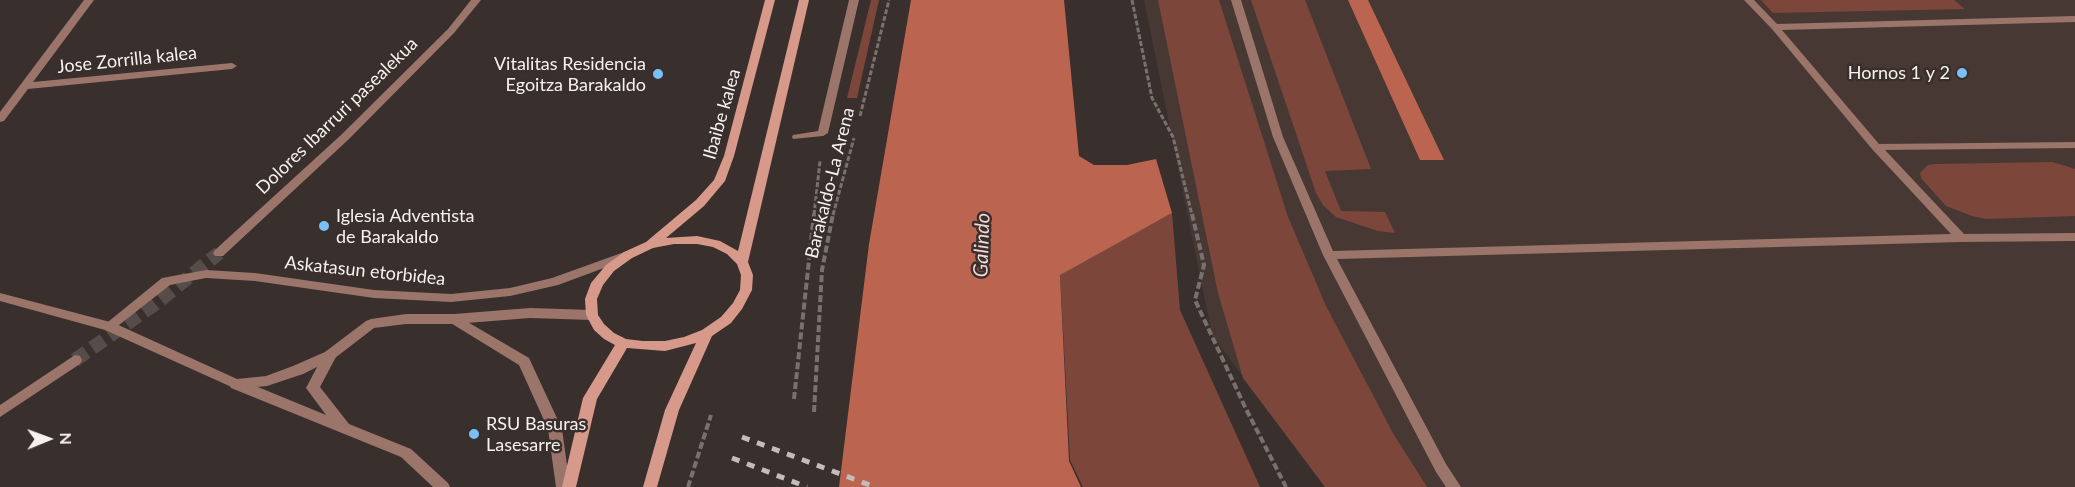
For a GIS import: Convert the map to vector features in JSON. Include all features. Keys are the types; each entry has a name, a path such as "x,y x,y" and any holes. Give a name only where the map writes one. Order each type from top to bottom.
{"main road":[{"name":"Ibaibe kalea","path":"650,245 700,203 719,181 729,156 770,0"},
{"path":"742,262 804,0"},
{"path":"674,240 697,240 716,244 731,251 742,262 747,275 746,290 738,306 726,320 707,333 665,346 623,343 609,336 599,327 592,315 591,299 597,283 610,268 628,255 650,245 674,240"},
{"path":"650,487 672,410 707,333"},
{"path":"569,487 590,398 623,343"}],"street":[{"path":"0,119 89,0"},
{"name":"Dolores Ibarruri pasealekua","path":"219,253 345,137 451,31 476,0"},
{"path":"797,137 824,132 854,0"},
{"path":"1236,0 1278,137 1329,255 1441,468 1454,487"},
{"path":"1749,0 1775,27 1876,147 1961,238"},
{"path":"1775,27 2075,20"},
{"name":"Jose Zorrilla kalea","path":"25,86 232,66"},
{"path":"1876,147 2073,146"},
{"path":"1329,255 2075,237"},
{"name":"Askatasun etorbidea","path":"109,326 166,281 206,274 255,277 393,296 451,298 510,292 554,282 628,255"},
{"path":"0,297 109,326 236,384 406,453 443,487"},
{"path":"236,384 267,381 298,370 330,355 372,324 406,319 454,319 530,314 592,315"},
{"path":"454,319 524,362 555,429 563,487"},
{"path":"330,355 313,388 346,430"},
{"path":"0,412 75,360"}],"path":[{"name":"Barakaldo-La Arena","path":"857,125 889,0"},
{"path":"1132,0 1152,98 1173,137 1204,264 1195,300 1245,407 1286,487"},
{"path":"794,399 824,132 860,114"},
{"name":"Barakaldo-La Arena","path":"814,412 822,270 835,206 854,137"},
{"path":"688,487 711,415"}],"shaded area":[{"path":"871,0 879,0 857,98 847,98"},
{"path":"1144,0 2075,0 2075,487 1325,487 1212,335"},
{"path":"1158,0 1219,0 1288,217 1326,306 1394,435 1427,487 1325,487 1243,378 1218,293"},
{"path":"1251,0 1305,0 1371,169 1325,171 1341,211 1385,212 1395,233 1378,231 1336,217 1323,205 1316,193"},
{"path":"1761,0 1954,0 1965,9 1773,13"},
{"path":"2053,162 2075,169 2075,216 1986,219 1972,216 1946,206 1921,178 1920,173 1928,165 1936,164"},
{"path":"1172,213 1180,310 1260,487 1083,487 1070,460 1060,274"}],"water":[{"name":"Galindo","path":"911,0 1064,0 1079,156 1094,165 1127,165 1156,159 1172,213 1060,275 1069,461 1081,487 839,487 869,244"},
{"path":"1348,0 1368,0 1444,160 1420,160"}],"tunnel":[{"path":"75,360 155,304 219,253"}],"railway":[{"path":"742,437 875,487"},
{"path":"732,458 807,487"}],"place":[{"name":"Hornos 1 y 2","path":"1962,73"},
{"name":"Vitalitas Residencia Egoitza Barakaldo","path":"658,74"},
{"name":"Iglesia Adventista de Barakaldo","path":"324,226"},
{"name":"RSU Basuras Lasesarre","path":"474,434"}]}
